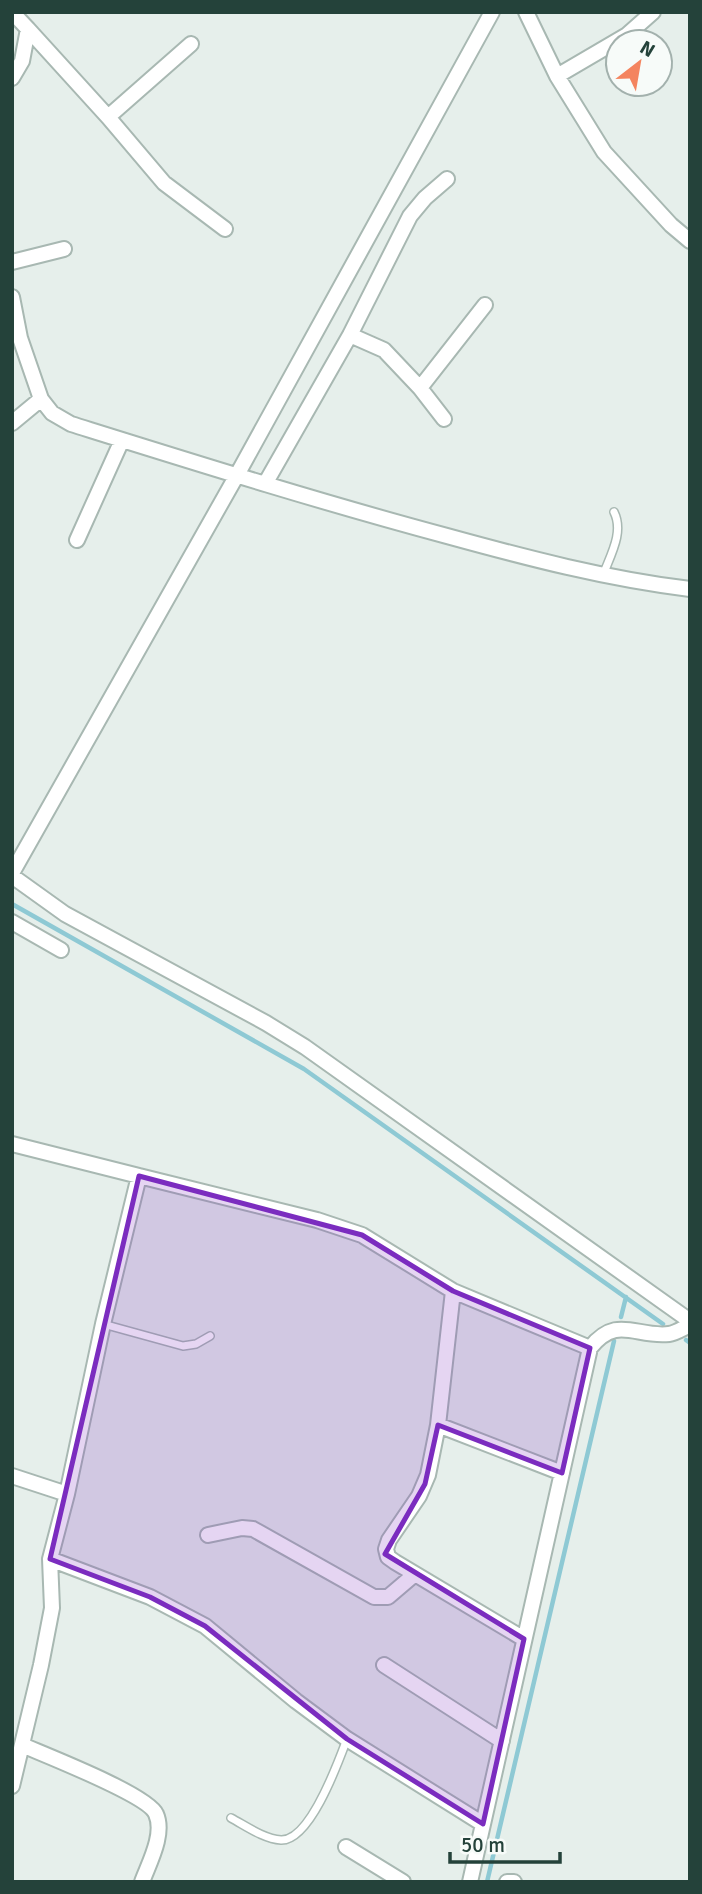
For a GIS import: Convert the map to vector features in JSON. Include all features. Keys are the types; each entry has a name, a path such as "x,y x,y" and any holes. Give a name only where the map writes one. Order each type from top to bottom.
{"street":[{"path":"12,12 164,183 225,229"},
{"path":"470,1882 590,1348 597,1339 616,1329 669,1334 690,1323 304,1047 266,1023 65,914 12,874 239,476 492,12"},
{"path":"526,12 557,76 614,165 671,225 690,241"},
{"path":"557,76 627,36 653,12"},
{"path":"12,78 22,61 28,29"},
{"path":"108,117 191,44"},
{"path":"263,484 350,335 410,216 447,178"},
{"path":"12,262 64,249"},
{"path":"12,297 20,338 41,399 52,413 71,424 329,505 536,560 649,584 690,589"},
{"path":"421,388 485,305"},
{"path":"350,335 383,350 421,388 444,419"},
{"path":"12,423 41,399"},
{"path":"77,540 122,440"},
{"path":"12,922 61,950"},
{"path":"12,1144 317,1220 362,1234 453,1291 590,1348"},
{"path":"12,1786 52,1608 50,1559 139,1176"},
{"path":"453,1291 438,1425 425,1484 386,1549 388,1557 524,1639"},
{"path":"438,1425 562,1473"},
{"path":"12,1476 67,1494"},
{"path":"208,1535 242,1528 253,1529 374,1597 388,1597 415,1574"},
{"path":"50,1559 150,1597 205,1626 347,1739 483,1824"},
{"path":"384,1665 502,1741"},
{"path":"22,1745 128,1793 147,1803 156,1813 159,1833 142,1882"},
{"path":"346,1847 403,1882"},
{"path":"507,1882 514,1882"}],"lane":[{"path":"603,575 618,533 619,524 614,512"},
{"path":"103,1324 183,1346 196,1344 210,1336"},
{"path":"231,1818 271,1838 291,1838 301,1830 317,1807 347,1739"}],"highlighted area":[{"path":"139,1176 362,1235 453,1291 590,1348 562,1473 438,1425 425,1484 385,1554 524,1639 483,1824 347,1739 205,1626 150,1597 50,1559"}],"waterway":[{"path":"12,904 304,1069 663,1324"},
{"path":"621,1317 626,1297"},
{"path":"686,1340 690,1343"},
{"path":"487,1882 614,1341"}]}
